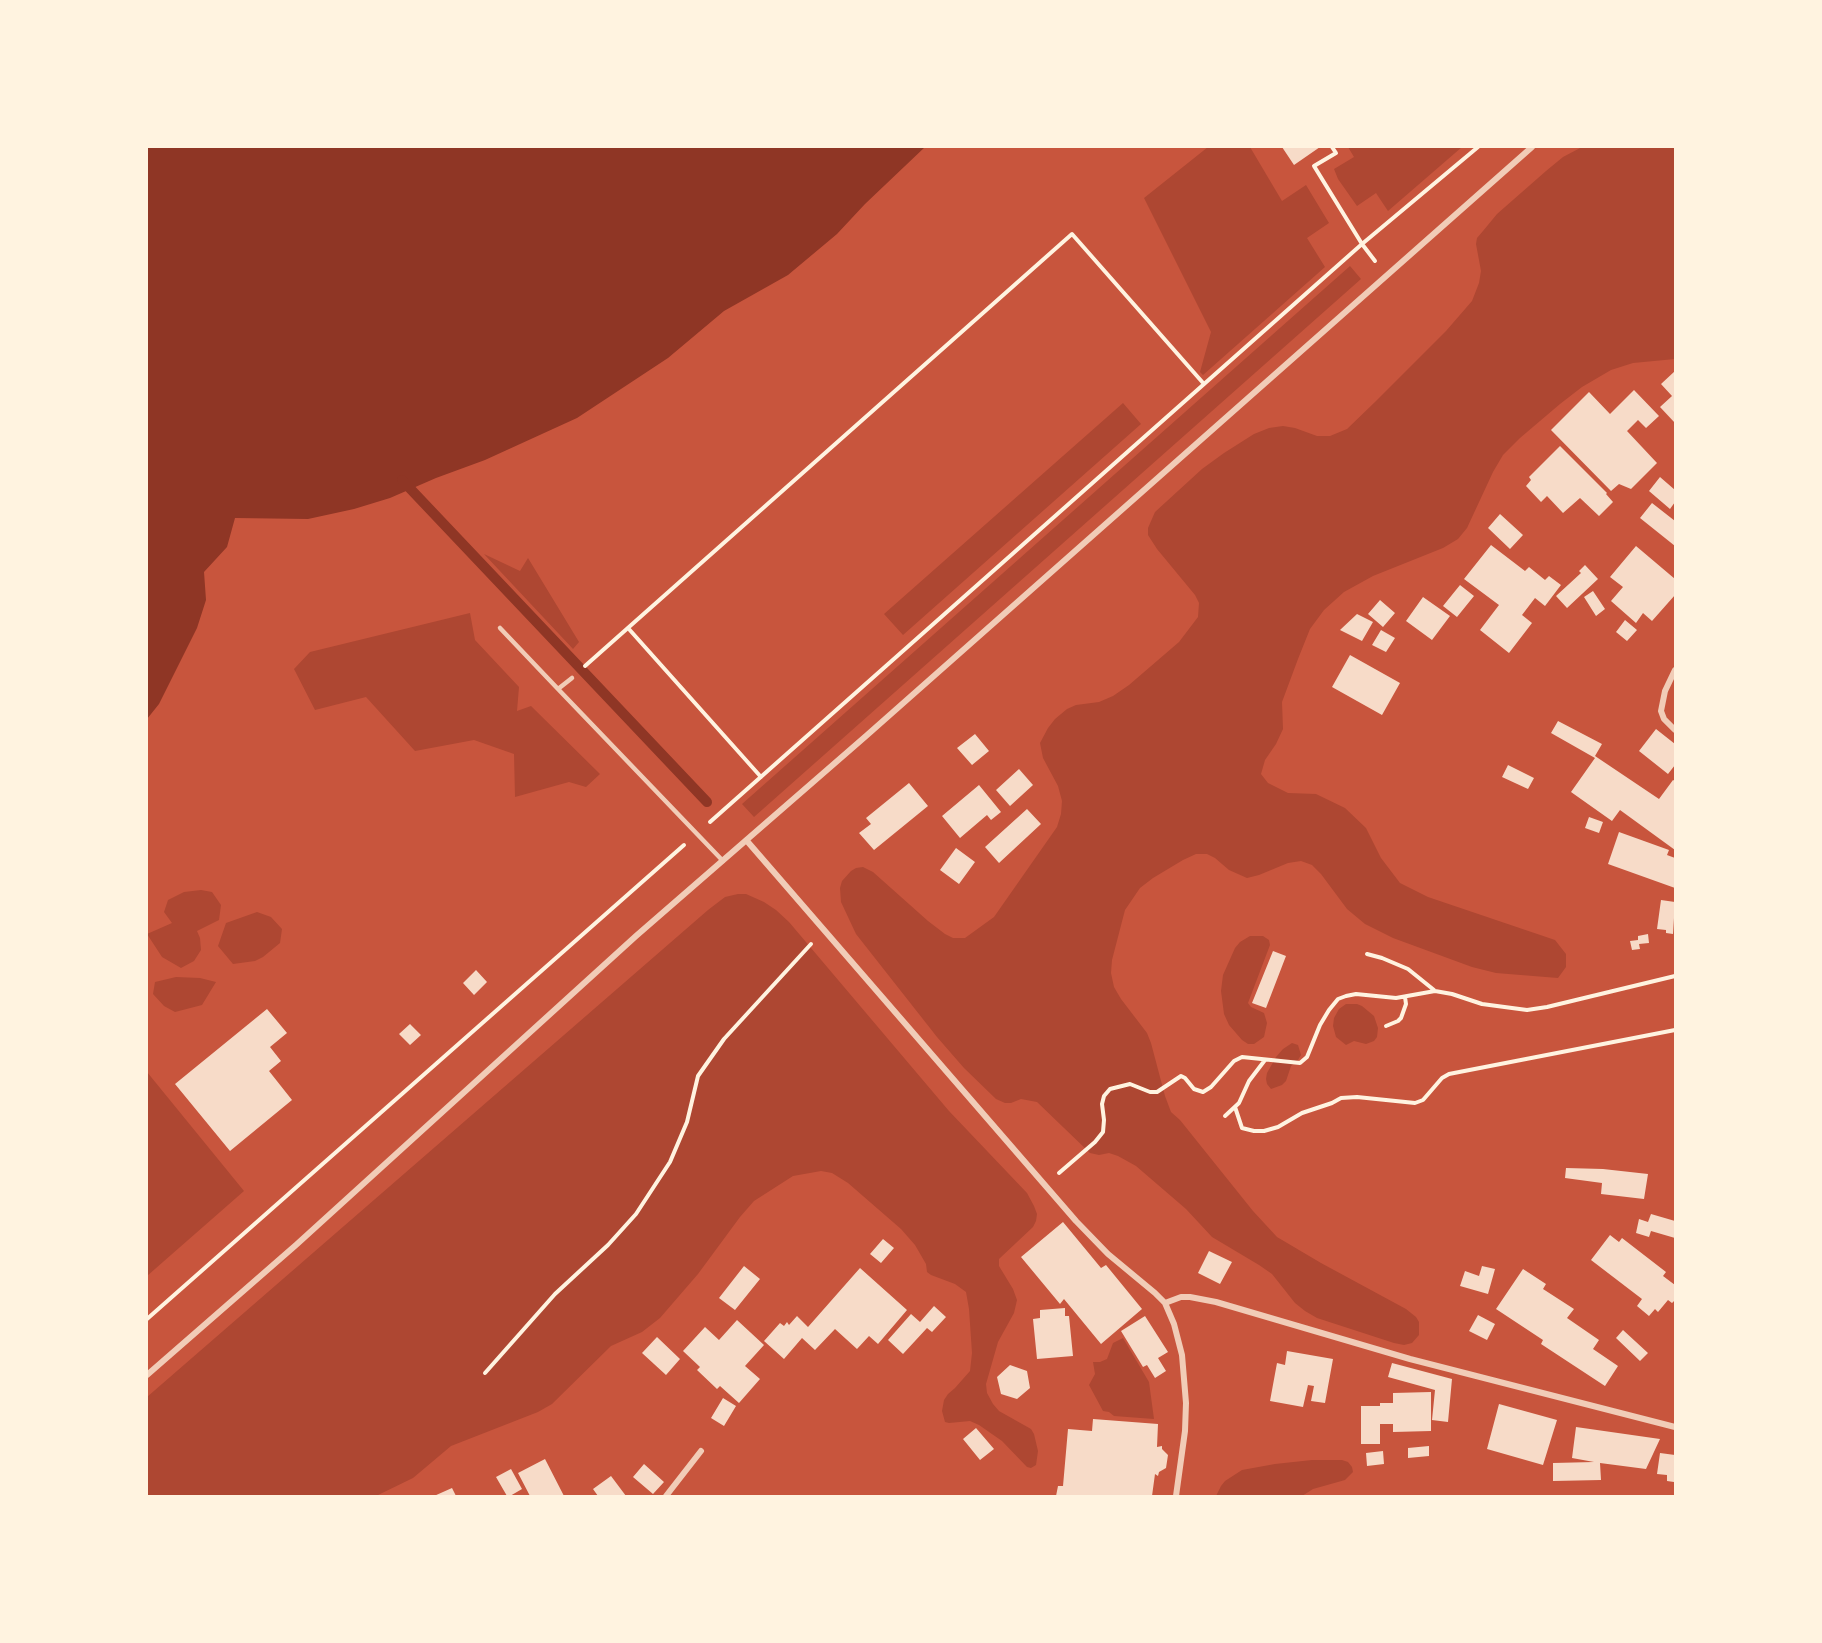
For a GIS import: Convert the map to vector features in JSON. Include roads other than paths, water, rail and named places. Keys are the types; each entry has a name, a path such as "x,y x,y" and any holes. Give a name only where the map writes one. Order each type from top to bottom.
{"street":[{"path":"147,1375 305,1237 636,936 747,841 1532,147"},
{"path":"1675,670 1665,691 1661,711 1664,719 1675,730"},
{"path":"747,841 1044,1185 1097,1243 1165,1303 1174,1324 1182,1355 1186,1403 1185,1431 1176,1496"},
{"path":"1165,1303 1173,1299 1190,1297 1216,1302 1410,1359 1675,1427"},
{"path":"666,1496 701,1451"}],"lane":[{"path":"500,628 723,861"},
{"path":"558,689 573,678"}],"waterway":[{"path":"402,480 707,802"}]}
